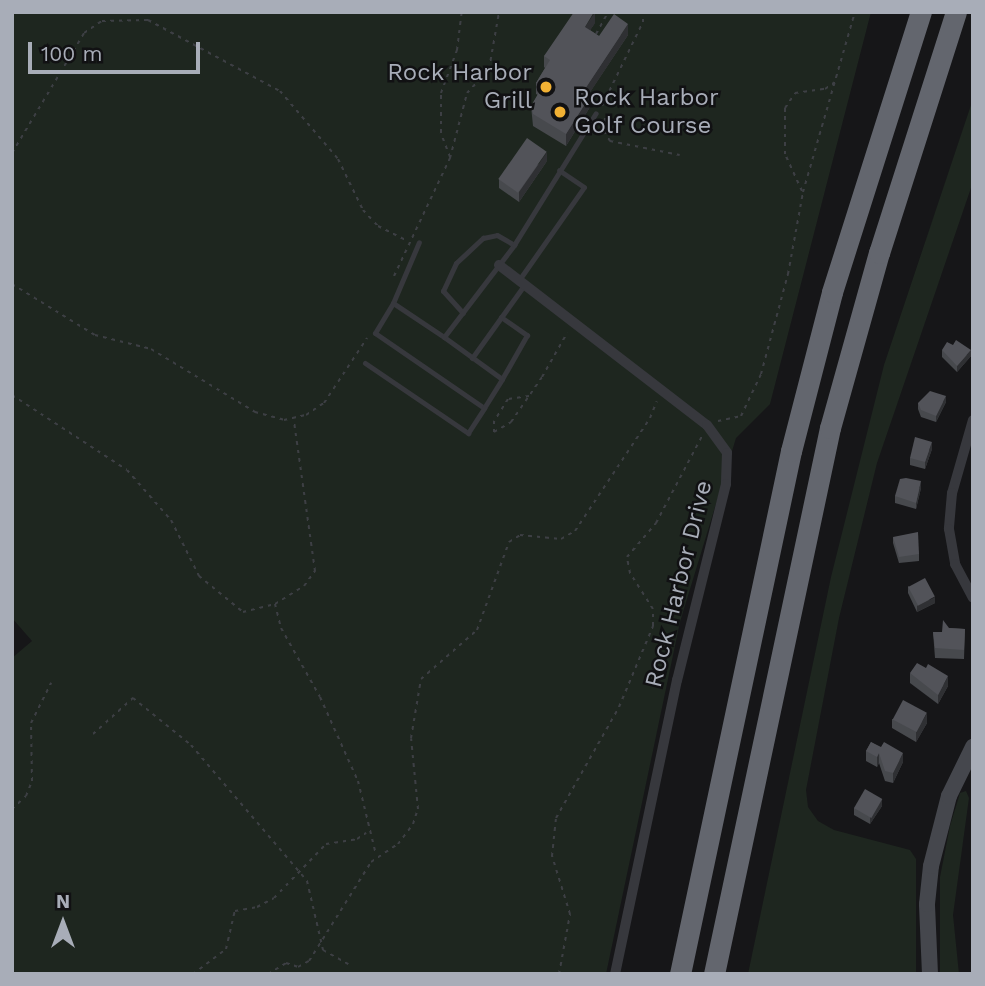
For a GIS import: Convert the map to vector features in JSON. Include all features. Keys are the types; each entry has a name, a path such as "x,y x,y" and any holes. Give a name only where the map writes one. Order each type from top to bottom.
{"highway":[{"path":"680,974 755,606 799,417 862,193 921,12"},
{"path":"714,974 830,428 903,174 956,12"}],"main road":[{"path":"930,974 926,915 931,866 949,796 973,747"}],"street":[{"name":"Rock Harbor Drive","path":"499,265 707,425 727,453 726,484 677,680 615,974"},
{"path":"973,419 952,493 949,529 955,564 973,598"}],"lane":[{"path":"444,337 514,245 559,170 598,114"},
{"path":"472,358 584,187 559,170"},
{"path":"463,313 443,291 456,263 483,238 497,235 514,245"},
{"path":"419,242 393,303 375,333 484,408"},
{"path":"393,303 502,379"},
{"path":"365,363 468,433 527,335 501,317"}],"path":[{"path":"450,158 440,133 440,93 457,50 462,12"},
{"path":"394,277 408,242 425,216 450,158 467,93 489,69 499,12"},
{"path":"592,41 608,12"},
{"path":"598,114 643,22 643,12"},
{"path":"559,974 570,914 552,856 556,818 619,707 653,626 653,609 630,573 627,557 656,523 710,416 721,422 734,420 752,398 780,306 803,192 855,12"},
{"path":"12,153 84,33 102,21 148,20 280,91 338,159 363,210 378,226 408,242"},
{"path":"803,192 785,153 785,108 795,93 825,89 835,81"},
{"path":"603,102 604,131 610,141 680,155"},
{"path":"12,284 95,335 151,349 255,412 294,420 324,403 368,337"},
{"path":"528,396 508,399 494,421 494,432 511,422 528,396 574,321"},
{"path":"268,974 286,963 303,965 321,944 376,856 398,844 417,816 411,738 424,675 477,630 513,538 561,539 583,521 650,418 659,387"},
{"path":"12,395 134,477 171,520 199,576 237,611 248,613 275,604 304,586 315,571 294,420"},
{"path":"275,604 281,628 320,697 358,781 367,832 376,856"},
{"path":"12,809 26,796 32,782 31,723 51,683"},
{"path":"93,734 125,702 137,700 191,745 299,870 311,892 321,944 328,956 348,964"},
{"path":"193,974 226,949 235,911 265,904 326,844 357,839 367,832"}],"shaded area":[{"path":"12,12 871,12 770,404 736,438 680,622 606,974 12,974 12,658 32,641 12,618"},
{"path":"973,99 973,182 877,463 839,618 806,790 808,807 818,821 834,830 910,850 916,859 916,974 748,974 831,577 884,365"},
{"path":"966,791 969,798 953,915 959,974 940,974 940,877 950,826 960,793"}],"building":[{"path":"574,12 594,12 585,27 599,36 614,14 628,24 583,92 590,96 566,134 533,114 531,106 542,87 536,83 550,60 544,56"},
{"path":"527,138 547,152 518,193 498,179"},
{"path":"956,340 971,350 957,366 942,350 947,342 953,345"},
{"path":"930,391 946,396 936,416 921,410 918,403"},
{"path":"915,437 932,442 925,462 910,458"},
{"path":"900,479 921,481 916,503 895,496"},
{"path":"918,532 919,554 899,557 893,537"},
{"path":"925,578 935,597 918,605 908,587"},
{"path":"943,620 949,628 965,629 964,650 935,648 933,632 942,632"},
{"path":"917,663 926,668 928,664 948,676 938,695 910,673"},
{"path":"903,700 927,713 917,732 893,719"},
{"path":"871,742 881,747 884,742 903,753 893,773 885,771 879,753 877,757 866,751"},
{"path":"865,789 882,799 871,818 854,808"}],"place":[{"name":"Rock Harbor Grill","path":"546,87"},
{"name":"Rock Harbor Golf Course","path":"560,112"}]}
